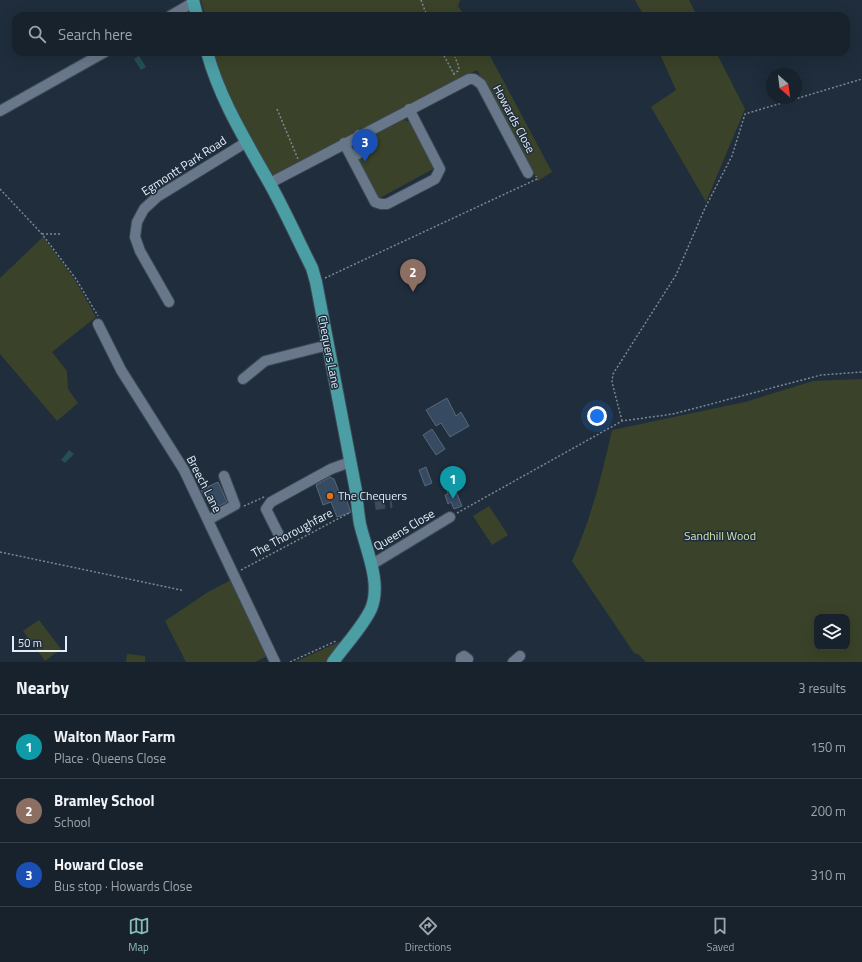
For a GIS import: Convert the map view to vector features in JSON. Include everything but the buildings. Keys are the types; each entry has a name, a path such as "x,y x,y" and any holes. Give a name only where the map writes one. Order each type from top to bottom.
{"main road":[{"path":"194,1 196,12"},
{"name":"Chequers Lane","path":"208,56 213,75 245,143 270,183 312,268 316,282 360,522 371,565 374,595 371,608 366,618 333,662"}],"street":[{"path":"176,12 194,1"},
{"path":"0,111 98,56"},
{"name":"Howards Close","path":"270,183 409,109 456,79 474,79 481,84 528,173"},
{"path":"344,143 375,202 387,204 435,179 440,169 409,109"},
{"path":"351,155 358,154 366,147 365,142 359,135"},
{"name":"Egmontt Park Road","path":"169,302 140,251 135,237 137,222 144,209 157,197 245,143"},
{"name":"Breech Lane","path":"98,324 121,370 184,470 274,662"},
{"path":"243,379 265,361 328,345"},
{"path":"278,533 266,509 271,502 331,469 350,462"},
{"path":"208,520 235,505 224,476"},
{"name":"Queens Close","path":"371,565 450,517"},
{"path":"461,662 461,658 464,656 468,659 467,662"}],"path":[{"path":"421,0 426,12"},
{"path":"444,56 456,79"},
{"path":"454,57 459,67 456,79"},
{"path":"622,421 612,382 613,374 676,275 705,208 732,156 746,114 862,79"},
{"path":"277,109 300,166"},
{"path":"316,282 538,179 534,172 528,173"},
{"path":"0,189 42,234 76,279 98,315 98,324"},
{"path":"42,234 62,234"},
{"path":"450,517 622,421 673,414 821,375 862,372"},
{"name":"The Thoroughfare","path":"234,574 358,507"},
{"path":"0,552 181,590 183,592"},
{"path":"290,662 340,640"}],"green space":[{"path":"201,0 460,0 458,6 462,12 204,12"},
{"path":"635,0 689,0 695,12 642,12"},
{"path":"215,56 490,56 552,172 538,181 477,70 273,178 246,133 230,101"},
{"path":"661,56 718,56 745,109 706,202 651,107 676,90"},
{"path":"400,119 411,122 435,168 378,199 356,158 366,154 369,147 365,136"},
{"path":"43,237 75,280 96,317 52,352 67,371 68,389 78,403 57,421 0,354 0,278"},
{"name":"Sandhill Wood","path":"862,379 862,662 646,662 639,655 634,653 572,561 585,529 595,497 612,430 745,402 813,381"},
{"path":"489,506 508,535 492,545 473,516"},
{"path":"233,579 269,655 255,662 186,662 165,621 208,592"},
{"path":"39,620 61,649 45,661 23,631"},
{"path":"341,641 327,662 295,662"},
{"path":"127,654 145,656 145,662 126,662"}],"shaded area":[{"path":"139,56 146,67 141,70 134,59"},
{"path":"69,450 74,454 65,463 61,460"}],"tunnel":[{"path":"375,505 392,503"}],"place":[{"name":"Howard Close","path":"365,162"},
{"name":"Bramley School","path":"413,292"},
{"name":"The Chequers","path":"330,496"},
{"name":"Walton Maor Farm","path":"453,499"}]}
